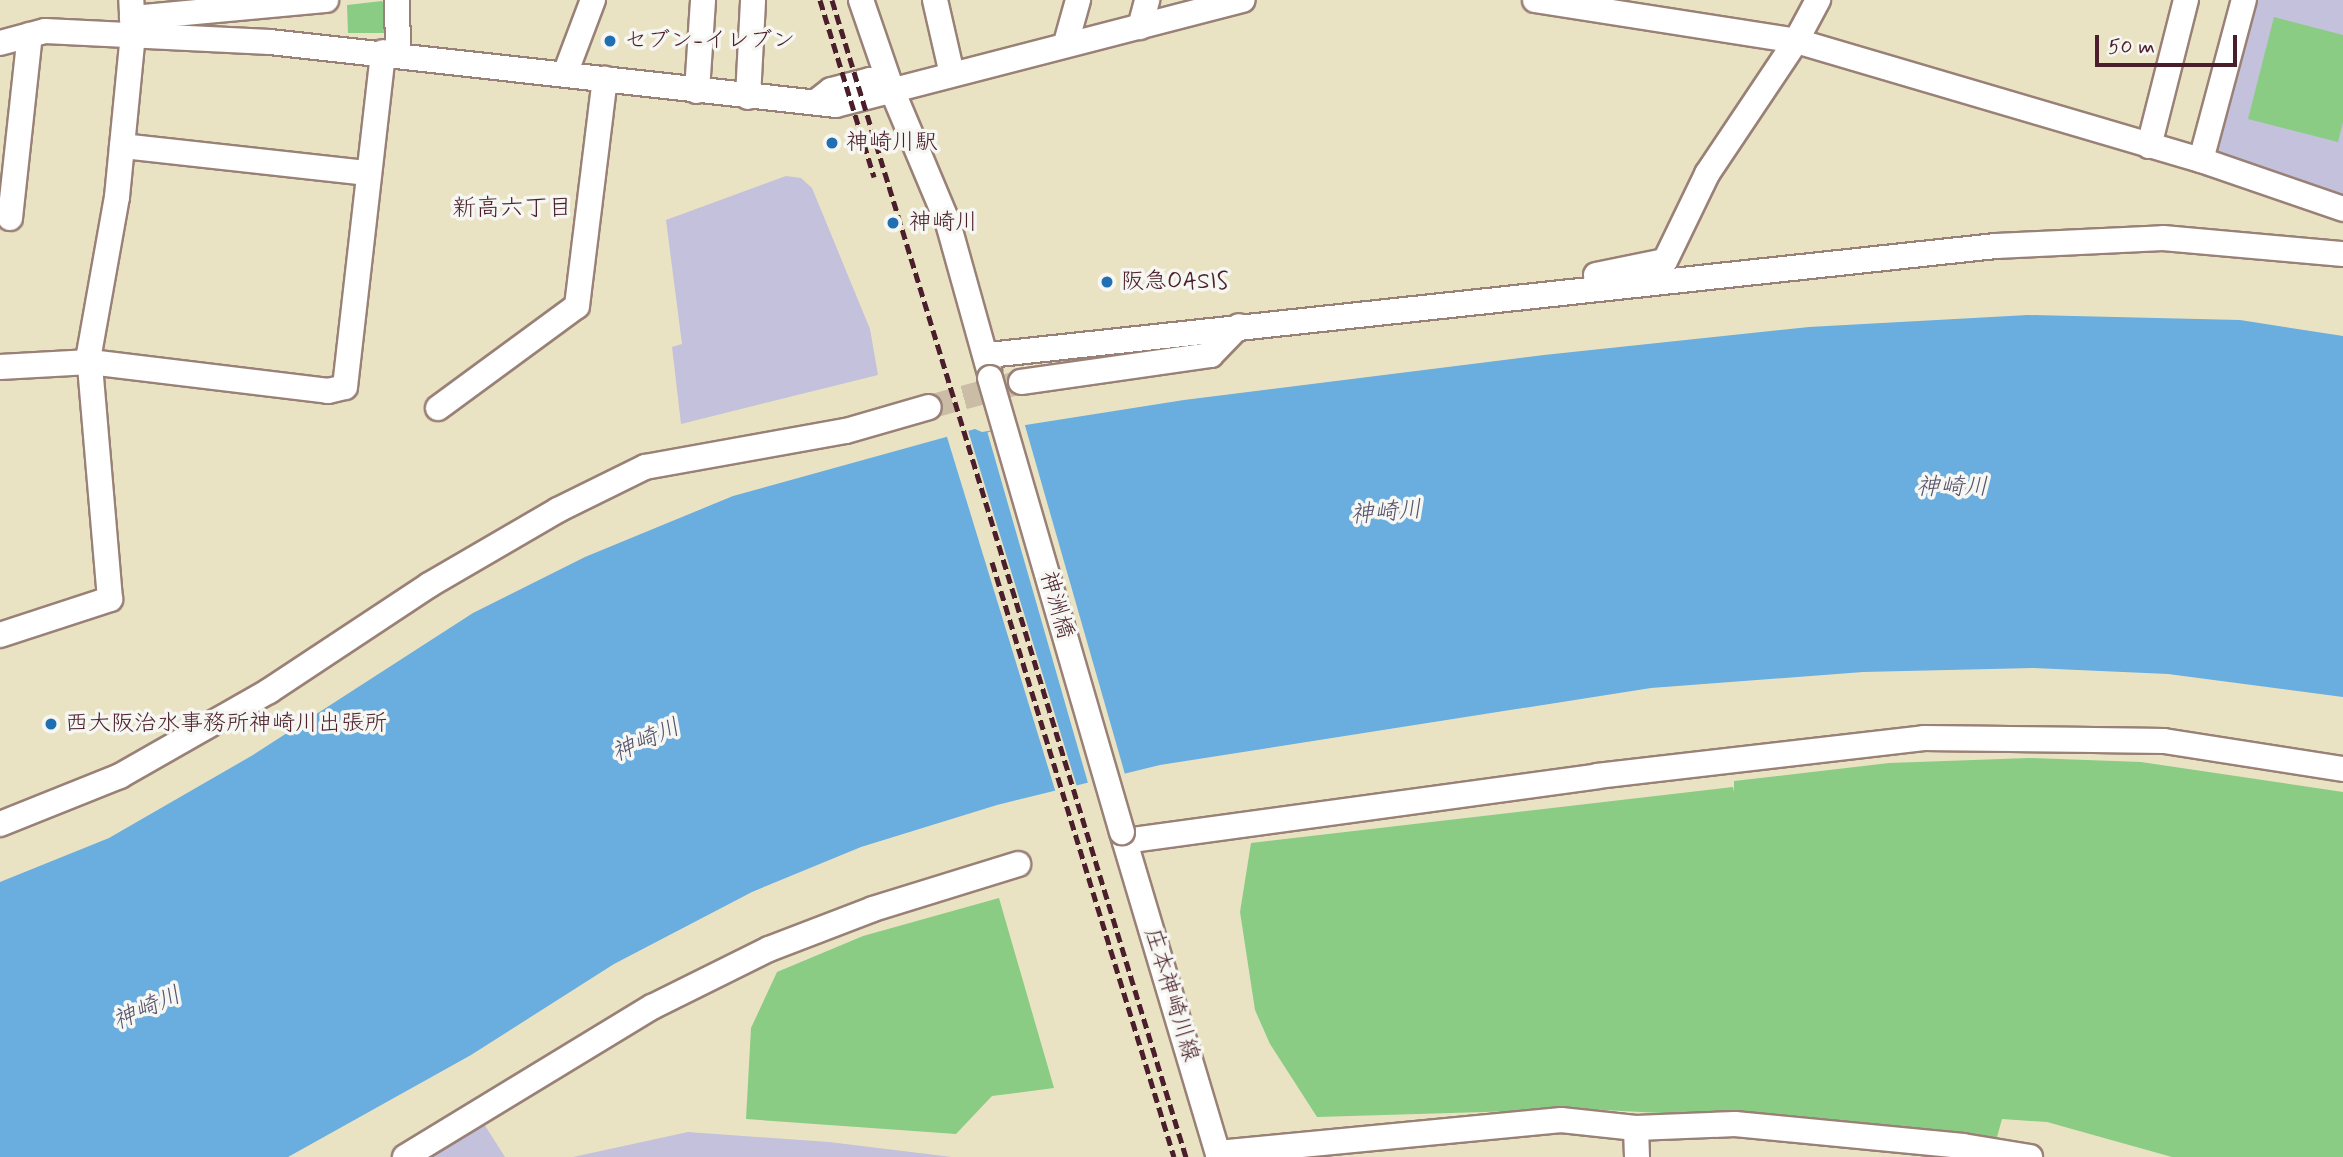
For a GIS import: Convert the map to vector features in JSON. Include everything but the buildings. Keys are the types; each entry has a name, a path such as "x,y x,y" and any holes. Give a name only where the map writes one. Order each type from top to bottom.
{"street":[{"path":"0,43 46,31 132,17 260,3 326,0"},
{"path":"0,367 90,362 328,391 345,387 368,173 391,52 397,0"},
{"path":"565,75 593,0"},
{"path":"697,91 703,0"},
{"path":"748,97 753,0"},
{"name":"神洲橋","path":"861,0 892,90 948,223 1124,836"},
{"path":"935,0 952,74"},
{"path":"1066,43 1078,0"},
{"path":"1140,27 1147,0"},
{"path":"132,17 262,41 391,52 697,91 836,105 1066,43 1244,0"},
{"path":"1535,0 1796,41 2201,160 2343,209"},
{"path":"1575,292 1597,275 1665,261 1707,174 1796,41 1818,0"},
{"path":"2149,146 2186,0"},
{"path":"2201,160 2237,1"},
{"path":"260,3 262,41"},
{"path":"0,635 110,599 90,362 122,146 132,17"},
{"path":"10,218 30,35"},
{"path":"439,408 577,306 605,79"},
{"path":"122,146 368,173"},
{"path":"989,367 1239,326 1575,292 1843,260 2066,242 2163,238 2343,254"},
{"path":"1021,382 1211,355 1239,326"},
{"path":"0,824 120,776 269,691 429,585 558,510 645,467 846,431 929,407"},
{"path":"1124,836 1924,738 2164,741 2343,769"},
{"name":"庄本神崎川線","path":"1124,836 1218,1155"},
{"path":"405,1157 652,1007 769,949 873,909 1018,864"},
{"path":"1218,1155 1561,1120 1636,1128 1735,1124 1963,1146 2030,1157"},
{"path":"1636,1128 1637,1157"}],"shaded area":[{"path":"2251,0 2343,0 2343,218 2202,176"},
{"path":"786,176 801,178 812,188 870,329 878,375 681,424 672,347 682,344 666,220"},
{"path":"484,1124 505,1157 423,1157"},
{"path":"688,1132 829,1142 952,1157 573,1157"}],"green space":[{"path":"382,1 387,7 389,33 348,33 347,5"},
{"path":"2274,17 2343,35 2343,122 2338,142 2248,119"},
{"path":"2029,758 2141,762 2343,792 2343,1157 2172,1157 2047,1122 2002,1119 1997,1137 1975,1139 1774,1119 1584,1109 1317,1117 1270,1044 1255,1010 1240,912 1251,843 1733,787 1734,792 1734,781 1889,763"},
{"path":"999,898 1054,1088 992,1096 956,1134 746,1119 751,1028 777,972 863,936"}],"water":[{"path":"2028,315 2240,320 2343,336 2343,697 2168,674 2033,668 1863,672 1651,688 1160,765 997,805 861,847 752,892 614,964 471,1055 288,1157 0,1157 0,882 109,838 253,755 473,613 585,557 733,496 975,429 982,432 1184,400 1544,355 1809,327"}],"pier":[{"path":"1024,422 1126,777 1089,787 987,432"},
{"path":"967,427 1078,789 1057,796 946,433"}],"tunnel":[{"path":"929,407 1021,382"}],"railway":[{"path":"820,0 874,177"},
{"path":"832,0 1186,1157"},
{"path":"992,562 1174,1157"}],"place":[{"name":"セブン-イレブン","path":"610,41"},
{"name":"神崎川駅","path":"832,143"},
{"name":"神崎川","path":"893,223"},
{"name":"阪急OASIS","path":"1107,282"},
{"name":"西大阪治水事務所神崎川出張所","path":"51,724"}],"district":[{"name":"新高六丁目","path":"512,209"}]}
